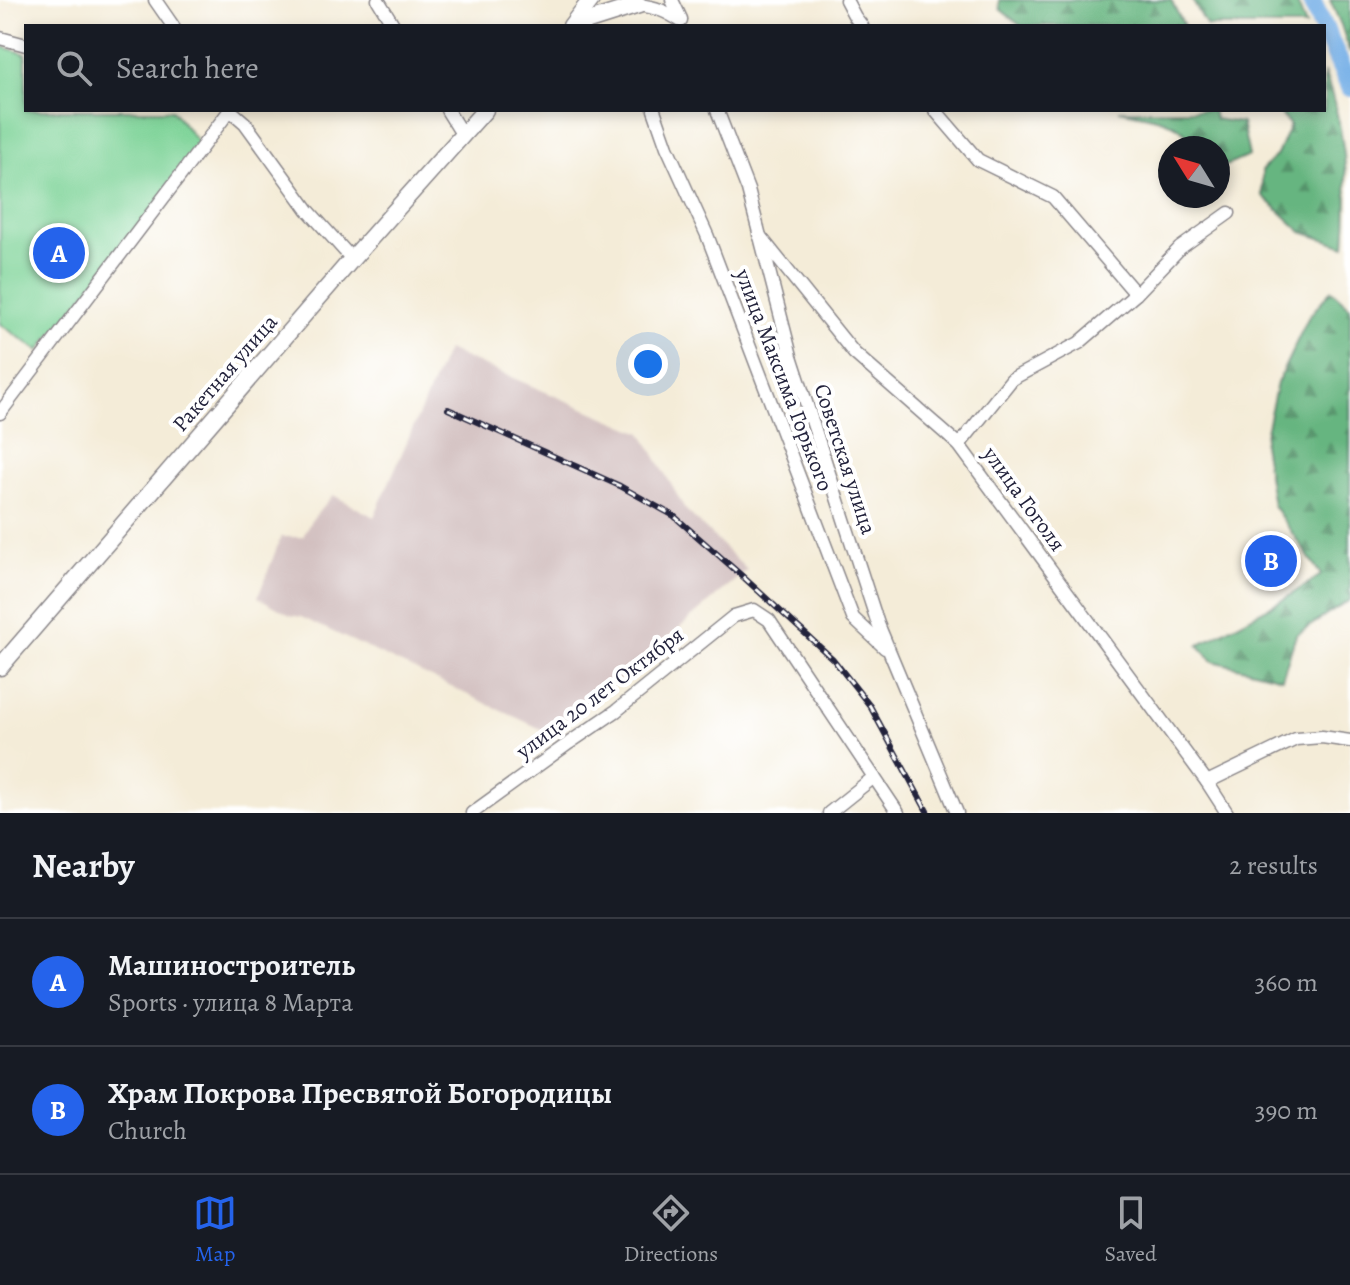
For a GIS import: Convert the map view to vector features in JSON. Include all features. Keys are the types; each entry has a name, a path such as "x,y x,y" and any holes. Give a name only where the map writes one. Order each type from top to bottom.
{"main road":[{"path":"573,24 591,0"},
{"path":"586,24 614,20 639,2"},
{"name":"Ракетная улица","path":"0,667 483,112"}],"street":[{"path":"155,0 172,24"},
{"path":"378,0 393,24"},
{"path":"672,0 682,23"},
{"path":"846,0 860,24"},
{"path":"639,2 664,10 682,23"},
{"path":"0,38 24,44"},
{"path":"0,413 228,112"},
{"path":"232,112 245,123 308,210 352,259"},
{"path":"448,112 462,134"},
{"name":"улица Максима Горького","path":"655,112 707,235 853,618 890,653"},
{"name":"Советская улица","path":"718,112 748,190 791,356 878,624 957,813"},
{"path":"937,112 978,160 1053,197 1136,294"},
{"path":"959,445 1012,379 1079,343 1136,294 1180,248 1229,213"},
{"name":"улица Гоголя","path":"759,235 854,353 959,445 1227,813"},
{"name":"улица 20 лет Октября","path":"472,813 616,711 734,616 754,610 769,620 874,777"},
{"path":"1207,782 1296,739 1322,737 1350,741"},
{"path":"829,813 874,777 898,813"}],"shaded area":[{"path":"447,350 642,433 685,509 747,570 554,735 301,617 290,615 258,597 281,537 303,537 310,522 333,495 374,517"}],"green space":[{"path":"999,0 1171,0 1183,24 1019,24 1000,9"},
{"path":"1192,0 1296,0 1305,24 1206,24"},
{"path":"1330,0 1350,0 1350,53 1341,25"},
{"path":"0,46 24,53 24,112 174,112 199,143 175,183 39,351 0,324"},
{"path":"1326,78 1345,158 1345,246 1302,232 1262,195 1262,170 1277,155 1290,125 1279,112 1326,112"},
{"path":"1129,112 1213,112 1215,119 1242,123 1249,156 1230,164 1230,136 1188,136 1163,120"},
{"path":"1331,290 1350,307 1350,600 1296,635 1282,678 1213,661 1198,645 1284,599 1321,575 1273,505 1263,444 1277,383 1308,318"}],"waterway":[{"path":"1311,0 1322,24"},
{"path":"1326,33 1350,87"}],"railway":[{"path":"448,409 620,486 674,516 833,659 870,706 928,813"}],"place":[{"name":"Машиностроитель","path":"59,253"},
{"name":"Храм Покрова Пресвятой Богородицы","path":"1271,561"}]}
